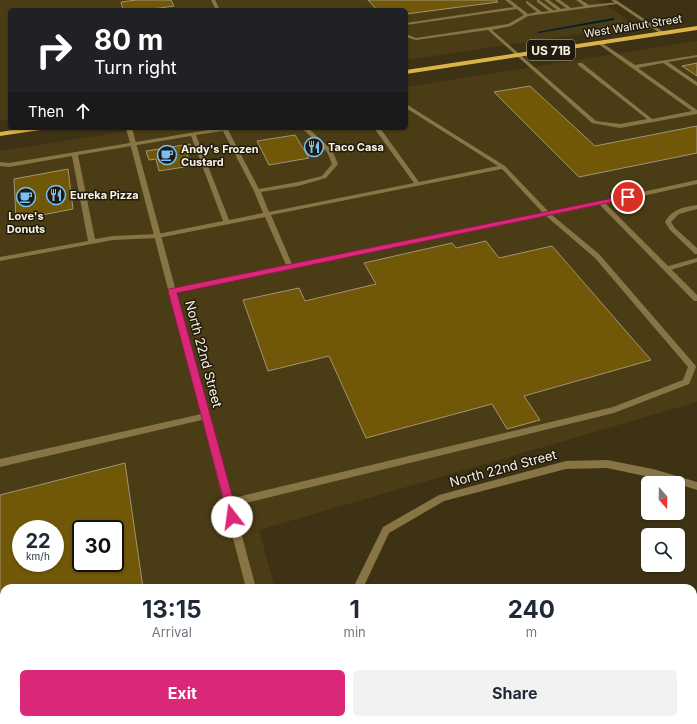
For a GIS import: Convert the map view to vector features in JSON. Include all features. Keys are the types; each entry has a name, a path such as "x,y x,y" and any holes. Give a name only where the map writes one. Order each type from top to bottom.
{"main road":[{"name":"West Walnut Street","path":"408,72 697,28"},
{"path":"0,134 27,130"}],"street":[{"path":"508,0 527,15"},
{"path":"546,0 561,11"},
{"path":"557,0 570,9"},
{"path":"578,0 588,7"},
{"path":"538,1 553,12"},
{"path":"408,40 489,29 509,25 527,15 588,7 615,1 663,33"},
{"path":"527,2 542,13"},
{"path":"408,24 518,8"},
{"path":"489,29 594,122 620,126 697,112"},
{"path":"408,36 416,39"},
{"path":"599,42 697,112"},
{"path":"633,66 697,56"},
{"path":"663,61 697,84"},
{"path":"580,64 652,120"},
{"path":"229,503 614,410 686,382 692,368 597,256 547,214 503,167 408,107"},
{"name":"North 22nd Street","path":"130,130 250,584"},
{"path":"0,164 10,165 216,130"},
{"path":"229,130 290,267"},
{"path":"257,191 298,184 324,177 335,164 330,150 307,130"},
{"path":"378,130 417,183"},
{"path":"193,134 227,223"},
{"path":"75,154 92,242"},
{"path":"0,259 113,238 158,236 503,167"},
{"path":"172,291 697,182"},
{"path":"601,203 697,298"},
{"path":"697,207 680,210 671,216 668,222 672,229 697,252"},
{"path":"667,269 697,260"},
{"path":"0,463 206,416"},
{"name":"North 22nd Street","path":"360,584 386,530 442,498 566,465 607,464 653,473 697,486"}],"shaded area":[{"path":"0,0 598,0 621,15 629,23 627,27 408,60 408,8 8,8 8,119 0,120"},
{"path":"697,41 697,402 259,530 274,584 0,584 0,151 134,130 408,130 408,87"}],"building":[{"path":"136,0 171,0 174,6 160,8 122,8 121,2"},
{"path":"368,0 496,0 498,2 408,14 408,8 375,8"},
{"path":"697,63 697,76 682,66"},
{"path":"530,86 595,146 697,126 697,153 579,177 494,92"},
{"path":"295,135 309,158 269,165 257,141"},
{"path":"190,144 193,153 187,154 191,166 159,171 156,159 149,160 146,151"},
{"path":"68,169 73,209 16,220 14,179"},
{"path":"486,241 499,258 552,246 651,360 524,396 540,420 507,429 492,404 366,438 329,356 268,371 243,300 299,288 305,301 376,284 364,263 452,243 456,248"},
{"path":"125,463 142,584 0,584 0,495"}],"waterway":[{"path":"539,32 613,19"}],"place":[{"name":"Taco Casa","path":"314,147"},
{"name":"Andy's Frozen Custard","path":"167,155"},
{"name":"Eureka Pizza","path":"56,195"},
{"name":"Love's Donuts","path":"26,197"}],"route":[{"path":"232,517 172,291 628,197"}]}
